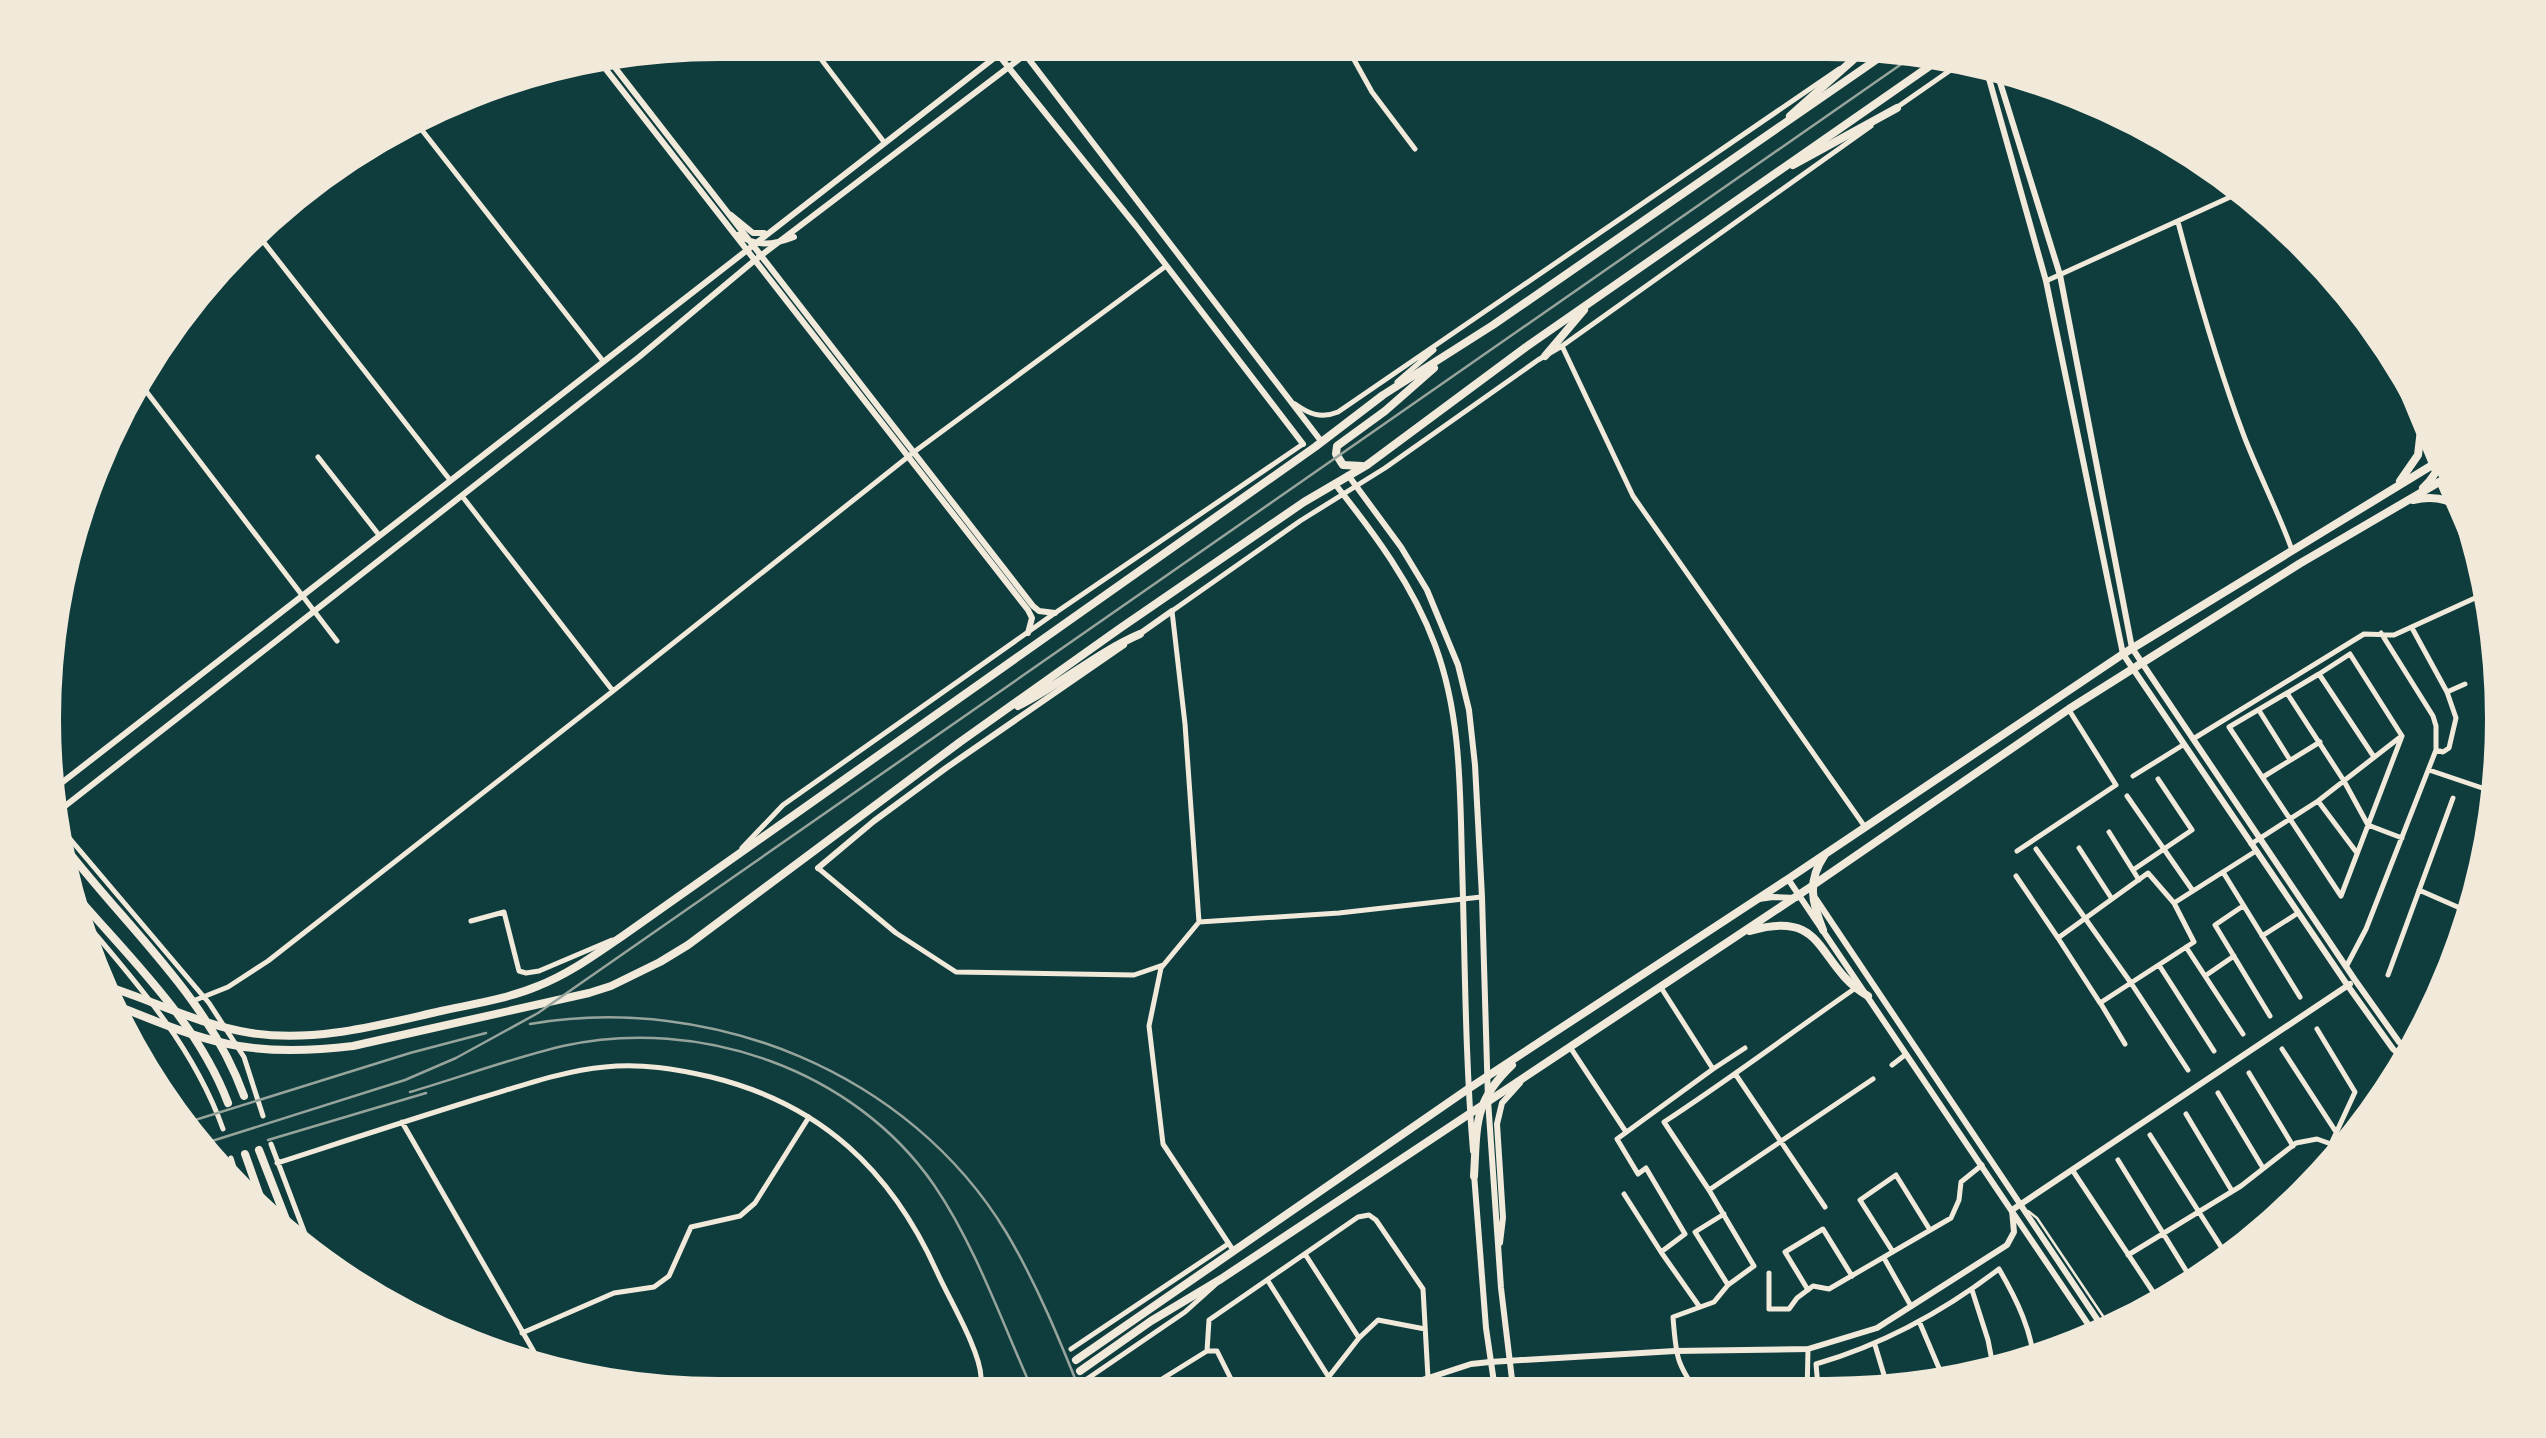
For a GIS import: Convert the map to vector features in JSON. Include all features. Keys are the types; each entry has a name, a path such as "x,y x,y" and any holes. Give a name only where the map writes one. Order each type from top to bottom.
{"main road":[{"path":"59,785 998,55"},
{"path":"998,55 1011,74 1026,55 1321,441"},
{"path":"978,73 998,55"},
{"path":"1783,124 1860,56"},
{"path":"113,989 204,1022 289,1036 346,1031 542,985 624,935 1383,395 1444,358 1880,57"},
{"path":"121,1007 231,1045 318,1050 588,993 637,974 688,945 893,791 1192,578 1304,502 1367,465 1526,347 1932,64"},
{"path":"610,65 762,254 1028,610 1032,618 1028,632"},
{"path":"610,65 746,250 1034,606 1055,614"},
{"path":"990,90 1008,69"},
{"path":"62,812 639,356 762,254 1008,69"},
{"path":"1008,69 1303,444"},
{"path":"1988,75 2046,280 2122,654 2298,912 2405,1046"},
{"path":"1998,78 2060,274 2132,648 2346,966 2352,983 2400,1055"},
{"path":"1784,169 1896,108"},
{"path":"732,215 757,234 784,225"},
{"path":"726,224 754,244 794,237"},
{"path":"1544,356 1585,308"},
{"path":"1367,465 1342,464 1336,454 1337,446 1444,358"},
{"path":"2398,380 2451,493"},
{"path":"2392,488 2412,466 2422,438 2421,422"},
{"path":"2441,468 2446,500 2470,556"},
{"path":"1082,1376 1151,1322 1811,889 2069,709 2404,503 2440,476 2441,468"},
{"path":"1348,475 1349,490 1424,618 1440,658 1454,714 1464,899 1468,1089 1494,1383"},
{"path":"1076,1360 1230,1247 2122,654 2392,488 2444,475"},
{"path":"2440,476 2445,479"},
{"path":"1335,484 1349,490 1402,548 1428,590 1458,665 1473,736 1482,897 1486,1099 1512,1383"},
{"path":"2404,503 2425,498 2446,500 2456,508"},
{"path":"818,868 989,737 1172,611"},
{"path":"996,717 1036,697 1106,650 1140,634"},
{"path":"1823,930 1811,889 1816,868 1826,853"},
{"path":"69,855 193,1001 217,1036 244,1096"},
{"path":"1788,879 1858,986"},
{"path":"1811,889 2103,1323"},
{"path":"1756,900 1798,897 1814,904 1832,924"},
{"path":"81,901 198,1041 228,1103"},
{"path":"1736,936 1776,926 1802,929 1815,938 1836,969 1868,996 2091,1328"},
{"path":"2012,1210 2352,983"},
{"path":"1474,1176 1477,1128 1486,1099 1526,1051"},
{"path":"1498,1254 1503,1218 1499,1113 1508,1096 1533,1071"},
{"path":"260,1150 288,1224"},
{"path":"245,1154 261,1200"},
{"path":"1413,1383 1470,1364 1508,1360 1808,1349 1878,1328 2011,1241 2012,1210"}],"street":[{"path":"817,55 884,142"},
{"path":"1353,55 1417,149"},
{"path":"1290,400 1312,414 1333,414 1854,60"},
{"path":"1071,1349 1230,1247 1163,1144 1149,1026 1161,968 1199,922 1185,724 1172,611 1562,346 1954,68"},
{"path":"419,126 603,361"},
{"path":"2046,280 2235,195"},
{"path":"2178,222 2200,306 2244,438 2292,550"},
{"path":"261,238 450,480"},
{"path":"193,1001 228,987 268,961 911,454 1166,266"},
{"path":"1383,395 1444,341"},
{"path":"1562,346 1632,496 1866,827"},
{"path":"144,388 337,641"},
{"path":"735,857 783,805 1303,444"},
{"path":"318,456 380,535"},
{"path":"461,494 613,691"},
{"path":"2192,739 2364,634 2394,635 2479,596"},
{"path":"2411,627 2447,692 2456,718 2448,748 2443,752 2436,750"},
{"path":"2346,966 2366,929 2436,750 2433,716 2381,633"},
{"path":"2350,654 2402,736 2341,896 2229,728 2350,654"},
{"path":"2320,674 2374,757"},
{"path":"2447,692 2465,684"},
{"path":"2287,693 2368,825 2402,838"},
{"path":"2017,851 2116,785 2069,709"},
{"path":"2259,711 2290,760"},
{"path":"2174,904 2223,872 2254,848 2260,838 2318,802 2402,736"},
{"path":"2262,777 2320,742"},
{"path":"2133,776 2183,744"},
{"path":"2429,770 2487,790"},
{"path":"2133,870 2192,830 2158,779"},
{"path":"2127,796 2193,891"},
{"path":"2388,975 2453,798"},
{"path":"2318,802 2357,853"},
{"path":"2109,832 2139,880"},
{"path":"65,834 204,996 244,1057 263,1116"},
{"path":"2078,848 2112,899"},
{"path":"2036,849 2188,1070"},
{"path":"818,868 896,933 956,972 1134,974 1161,968"},
{"path":"2223,872 2300,997"},
{"path":"2058,938 2148,873 2174,904 2194,942 2100,1003"},
{"path":"2016,876 2126,1044"},
{"path":"2420,890 2463,909"},
{"path":"1199,922 1339,914 1482,897"},
{"path":"2243,906 2215,924 2270,1016"},
{"path":"471,921 504,912 519,970 526,973 624,935"},
{"path":"2262,936 2298,912"},
{"path":"88,926 184,1047 212,1098 223,1129"},
{"path":"2186,947 2242,1034"},
{"path":"2205,976 2234,956"},
{"path":"2159,965 2214,1051"},
{"path":"1660,986 1713,1068"},
{"path":"1689,1383 1675,1351 1672,1317 1714,1302 1728,1285 1754,1266 1664,1122 1858,986"},
{"path":"2316,1029 2355,1092 2326,1157"},
{"path":"1570,1047 1626,1132"},
{"path":"1661,1252 1685,1234 1646,1168 1638,1174 1617,1139 1746,1048"},
{"path":"2282,1049 2336,1132"},
{"path":"1892,1065 1906,1054"},
{"path":"278,1163 576,1071 638,1065 686,1071 748,1086 790,1105 854,1151 904,1209 975,1354 980,1383"},
{"path":"2249,1073 2293,1146"},
{"path":"1736,1075 1826,1207"},
{"path":"1708,1190 1872,1079"},
{"path":"2218,1092 2263,1168"},
{"path":"2186,1114 2232,1191"},
{"path":"522,1333 614,1293 654,1287 669,1276 691,1227 740,1216 755,1204 809,1117"},
{"path":"402,1122 535,1357"},
{"path":"2150,1136 2226,1250"},
{"path":"2128,1255 2232,1191 2293,1146 2316,1139 2331,1144"},
{"path":"271,1144 307,1239"},
{"path":"231,1158 236,1175"},
{"path":"2118,1160 2189,1275"},
{"path":"1769,1273 1768,1308 1789,1309 1813,1286 1830,1289 1951,1218 1961,1182 1982,1165"},
{"path":"2072,1171 2155,1296"},
{"path":"1893,1252 1860,1200 1896,1175 1930,1230"},
{"path":"1624,1194 1699,1306"},
{"path":"1724,1214 1695,1232 1728,1285"},
{"path":"1207,1351 1210,1320 1358,1217 1368,1215 1376,1220 1423,1289 1428,1378"},
{"path":"1808,1290 1784,1252 1823,1229 1852,1276"},
{"path":"1306,1254 1359,1338"},
{"path":"1884,1258 1912,1306"},
{"path":"1818,1383 1816,1364 1874,1344 1972,1290 1999,1269 2022,1315 2033,1350"},
{"path":"1268,1280 1328,1376"},
{"path":"1972,1290 1992,1362"},
{"path":"1918,1319 1941,1373"},
{"path":"1323,1383 1378,1320 1426,1329"},
{"path":"1874,1344 1885,1380"},
{"path":"1807,1383 1808,1349"},
{"path":"1160,1383 1207,1351 1218,1352 1233,1383"}],"railway":[{"path":"208,1142 405,1080 456,1058 538,1013 1907,60"},
{"path":"530,1024 598,1017 667,1021 735,1034 800,1056 860,1088 916,1128 965,1176 1006,1232 1038,1292 1077,1383"},
{"path":"191,1121 486,1033"},
{"path":"410,1092 563,1046 615,1039 667,1039 719,1046 770,1061 817,1082 861,1110 901,1144 934,1185 977,1262 1029,1383"},
{"path":"268,1140 426,1093"}]}
